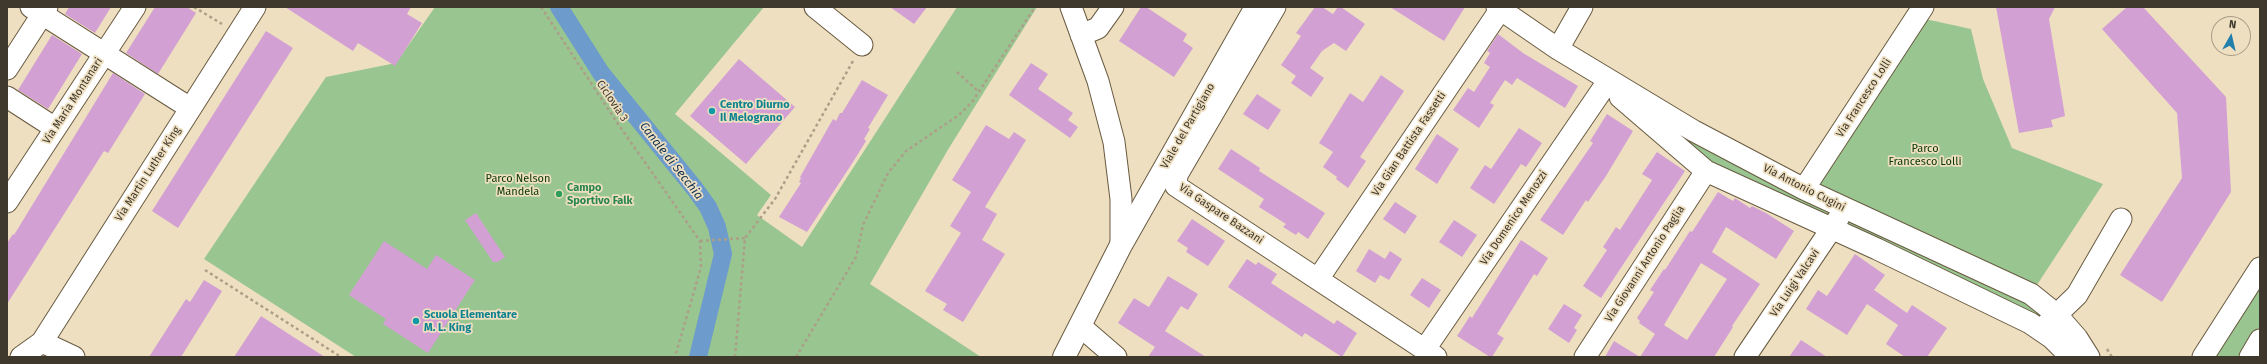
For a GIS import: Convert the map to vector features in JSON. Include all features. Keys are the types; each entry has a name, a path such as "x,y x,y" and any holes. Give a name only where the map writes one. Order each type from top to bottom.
{"main road":[{"name":"Viale del Partigiano","path":"1064,357 1121,246 1170,156 1256,7"}],"street":[{"name":"Via Maria Montanari","path":"9,196 135,7"},
{"name":"Via Martin Luther King","path":"21,357 42,342 255,7"},
{"path":"815,7 862,45"},
{"path":"1071,7 1098,81 1114,142 1121,199 1121,246"},
{"path":"1081,35 1098,28 1113,7"},
{"name":"Via Gaspare Bazzani","path":"1275,7 1177,175 1176,186 1430,353"},
{"path":"1558,49 1582,7"},
{"name":"Via Francesco Lolli","path":"1804,190 1923,7"},
{"name":"Via Gian Battista Fassetti","path":"1318,279 1498,8"},
{"name":"Via Antonio Cugini","path":"1498,8 1558,49 1694,131 1804,190 2031,294 2056,314 2077,338 2089,357"},
{"path":"7,69 40,9 104,54 190,108"},
{"name":"Via Antonio Cugini","path":"1558,49 1604,87 1619,97 1706,171 1830,230 1877,249 2041,330 2052,338 2071,357"},
{"name":"Via Domenico Menozzi","path":"1430,353 1604,87"},
{"path":"7,97 55,128"},
{"name":"Via Giovanni Antonio Paglia","path":"1585,357 1706,171"},
{"name":"Via Luigi Valcavi","path":"1745,357 1845,209"},
{"path":"2041,330 2077,295 2121,219"},
{"path":"2203,357 2260,268"},
{"path":"1080,326 1116,357"},
{"path":"2250,357 2260,340"},
{"path":"42,342 74,357"}],"path":[{"path":"194,7 238,34"},
{"name":"Ciclovia 3","path":"541,7 616,121 700,241"},
{"path":"796,357 856,257 863,225 888,173 906,150 959,115 972,102 1035,7"},
{"path":"734,357 745,238 775,199 862,45"},
{"path":"957,72 978,91"},
{"path":"675,357 701,267 700,241 745,238"},
{"path":"205,270 341,357"}],"green space":[{"name":"Parco Nelson Mandela","path":"435,7 764,7 675,114 771,195 757,215 802,247 957,7 1037,7 949,148 870,284 981,357 356,357 204,259 326,77 396,63"},
{"name":"Parco Francesco Lolli","path":"1916,17 1971,29 1983,79 2012,148 2103,184 2031,294 2052,338 1706,171 1619,97 1804,189"},
{"path":"2260,264 2260,357 2200,357"}],"building":[{"path":"69,7 111,7 95,33 65,14"},
{"path":"155,7 187,7 196,13 158,74 126,53"},
{"path":"285,7 411,7 407,14 422,23 395,66 358,43 353,51"},
{"path":"890,7 927,7 914,24"},
{"path":"1141,7 1146,7 1187,34 1183,41 1193,48 1174,77 1119,41"},
{"path":"1315,7 1322,7 1333,14 1338,7 1341,7 1365,24 1346,51 1334,43 1322,51 1310,68 1324,78 1311,97 1291,83 1296,76 1281,65 1301,36 1296,33"},
{"path":"1390,7 1465,7 1444,41"},
{"path":"1996,7 2055,7 2049,19 2065,116 2051,120 2053,127 2019,133"},
{"path":"2127,7 2143,7 2226,97 2231,192 2162,302 2120,275 2182,178 2177,113 2102,29"},
{"path":"266,31 293,48 178,228 152,211"},
{"path":"1498,34 1523,53 1578,86 1565,108 1517,78 1512,85 1505,80 1490,103 1494,105 1479,128 1453,110 1468,88 1474,92 1490,67 1484,63 1490,53 1487,51"},
{"path":"52,35 82,54 48,109 18,90"},
{"name":"Centro Diurno Il Melograno","path":"739,59 795,107 746,164 690,116"},
{"path":"1031,63 1048,74 1038,89 1073,113 1068,120 1078,127 1070,138 1009,95"},
{"path":"113,73 145,94 108,153 104,151 7,304 7,243 13,234 14,235"},
{"path":"1381,75 1404,91 1360,157 1366,161 1348,188 1336,179 1337,177 1323,167 1333,152 1319,143 1350,93 1363,102"},
{"path":"862,80 888,95 868,128 870,129 864,139 866,141 807,232 779,217 801,183 799,182 800,177 833,119 836,121 840,113 842,113"},
{"path":"1257,94 1281,110 1268,130 1243,114"},
{"path":"1607,114 1633,131 1606,176 1588,202 1586,200 1563,235 1540,220 1593,143 1590,141"},
{"path":"986,125 1009,139 1014,132 1026,140 985,207 997,214 982,240 1005,254 963,322 943,310 947,304 925,291 961,233 950,226 971,192 952,180"},
{"path":"1519,128 1542,143 1526,167 1521,164 1494,204 1470,188 1485,165 1491,169"},
{"path":"1437,134 1459,149 1437,184 1415,169"},
{"path":"1231,149 1260,168 1259,171 1325,213 1308,239 1298,232 1296,235 1283,227 1286,224 1259,207 1264,199 1218,169"},
{"path":"1657,152 1685,171 1601,298 1583,286 1607,250 1603,247 1616,227 1620,230 1652,180 1642,174"},
{"path":"1718,192 1733,201 1735,198 1750,208 1752,206 1766,213 1794,231 1776,259 1726,227 1712,252 1760,284 1732,326 1733,327 1714,357 1640,357 1655,334 1639,323 1640,321 1637,318 1654,292 1650,290 1690,231 1692,232","holes":["1701,263 1727,279 1687,340 1664,325"]},
{"path":"1395,202 1417,216 1405,234 1383,219"},
{"path":"476,213 505,257 498,262 493,262 465,220"},
{"path":"1192,219 1225,241 1208,266 1186,252 1188,248 1177,241"},
{"path":"1454,220 1477,235 1462,257 1439,242"},
{"path":"1521,240 1548,258 1537,276 1534,274 1497,334 1504,338 1492,357 1490,357 1457,336 1470,316 1472,318"},
{"path":"384,241 427,269 436,255 475,280 428,353 383,324 386,319 349,295"},
{"path":"1369,249 1385,259 1390,251 1402,259 1389,280 1380,275 1375,283 1356,271"},
{"path":"1855,254 1885,275 1874,290 1907,313 1912,305 1947,328 1927,357 1905,357 1886,344 1898,325 1867,304 1847,335 1806,309 1818,290 1827,296"},
{"path":"1247,259 1256,265 1258,262 1277,274 1271,283 1334,324 1337,320 1357,333 1342,357 1305,333 1302,337 1228,287"},
{"path":"1168,276 1198,294 1188,310 1181,306 1165,331 1206,357 1148,357 1155,347 1118,323 1134,298 1149,307"},
{"path":"1422,278 1441,290 1429,308 1410,295"},
{"path":"204,280 222,291 181,357 149,357 186,299 190,302"},
{"path":"1564,304 1582,315 1574,328 1577,330 1569,343 1548,329"},
{"path":"261,316 295,338 325,357 234,357"},
{"path":"1801,340 1827,357 1789,357"},
{"path":"1614,341 1640,357 1605,357"}],"waterway":[{"name":"Canale di Secchia","path":"559,7 601,73 695,189 708,207 717,227 723,254 698,357"}],"place":[{"name":"Centro Diurno Il Melograno","path":"712,111"},
{"name":"Campo Sportivo Falk","path":"559,194"},
{"name":"Scuola Elementare M. L. King","path":"416,321"}]}
